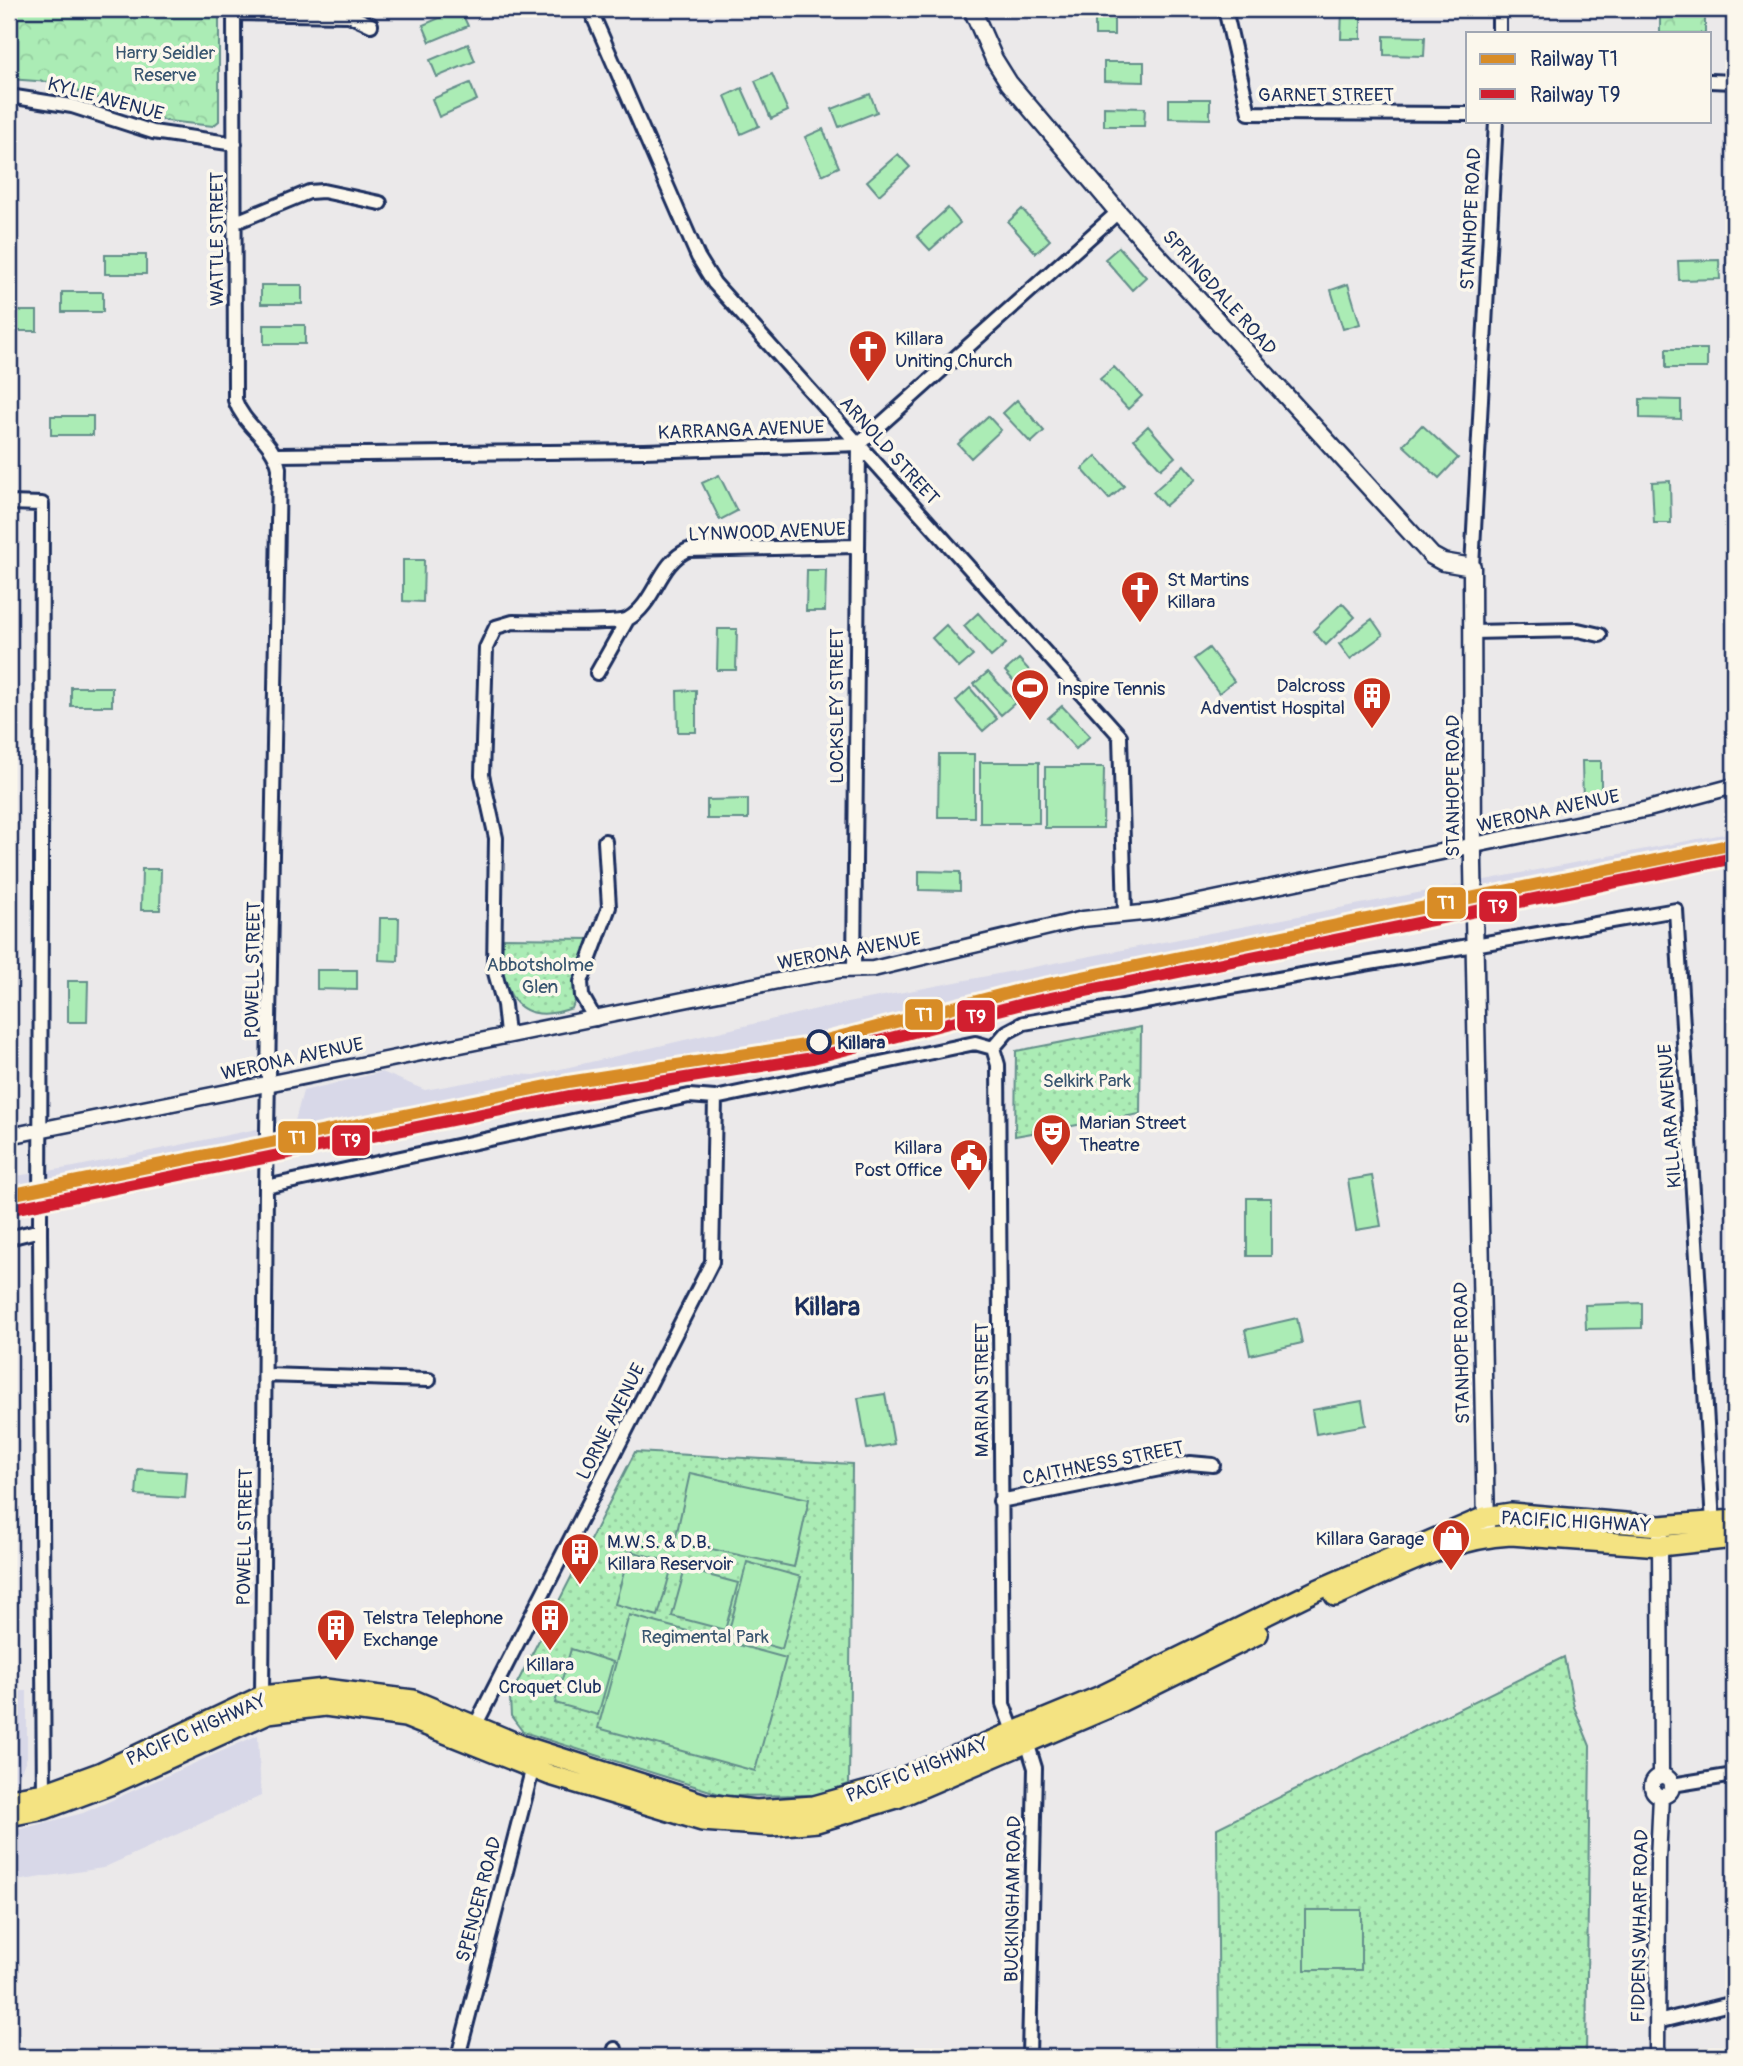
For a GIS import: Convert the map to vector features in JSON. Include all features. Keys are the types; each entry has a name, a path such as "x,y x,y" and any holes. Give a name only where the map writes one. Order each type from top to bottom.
{"highway":[{"name":"PACIFIC HIGHWAY","path":"9,1799 45,1801 112,1784 246,1721 295,1708 325,1706 390,1713 471,1734 535,1760 694,1802 738,1809 772,1810 854,1797 1020,1737 1317,1590 1486,1526 1511,1513 1660,1526 1734,1520"},
{"name":"PACIFIC HIGHWAY","path":"1486,1526 1521,1535 1660,1546 1734,1538"},
{"name":"PACIFIC HIGHWAY","path":"9,1816 262,1696 325,1689 381,1693 429,1705 471,1734"}],"main road":[{"name":"SPRINGDALE ROAD","path":"972,9 994,59 1009,83 1118,212 1426,551 1443,562 1472,567"},
{"name":"STANHOPE ROAD","path":"1472,567 1473,864 1486,1526"}],"street":[{"name":"ARNOLD STREET","path":"590,9 698,257 714,282 1121,736 1125,912"},
{"name":"GARNET STREET","path":"1225,9 1249,113 1466,114"},
{"path":"1499,9 1499,32"},
{"path":"234,11 349,15 371,25"},
{"name":"WATTLE STREET","path":"234,11 235,400 243,418 276,455"},
{"path":"1712,81 1734,82"},
{"name":"KYLIE AVENUE","path":"9,96 72,106 153,132 236,144"},
{"name":"STANHOPE ROAD","path":"1472,567 1496,122"},
{"path":"236,222 309,192 323,191 380,203"},
{"path":"859,443 1118,212"},
{"name":"KARRANGA AVENUE","path":"276,455 644,451 859,443"},
{"name":"LOCKSLEY STREET","path":"854,969 859,443"},
{"name":"POWELL STREET","path":"262,1696 266,1187 277,667 279,468 276,455"},
{"path":"9,503 42,504 40,1230 45,1801"},
{"name":"LYNWOOD AVENUE","path":"597,673 627,620 642,607 676,555 688,550 856,546"},
{"path":"506,1034 504,1005 494,969 496,838 482,775 486,648 496,627 505,624 627,620"},
{"path":"1472,632 1578,630 1600,635"},
{"name":"WERONA AVENUE","path":"9,1136 783,980 854,969 873,969 1125,912 1152,912 1648,809 1734,786"},
{"path":"595,1019 582,996 582,982 609,907 605,841"},
{"name":"KILLARA AVENUE","path":"1476,943 1676,910 1713,1523"},
{"path":"266,1187 688,1096 715,1098 975,1043 993,1048 1007,1032 1024,1023 1476,943"},
{"name":"MARIAN STREET","path":"993,1048 998,1065 1003,1704 1020,1737"},
{"name":"LORNE AVENUE","path":"471,1734 712,1262 715,1098"},
{"path":"9,1238 40,1230"},
{"path":"265,1375 429,1380"},
{"name":"CAITHNESS STREET","path":"1000,1501 1190,1463 1213,1465"},
{"path":"1660,1526 1667,1781 1734,1775"},
{"name":"BUCKINGHAM ROAD","path":"1020,1737 1035,1768 1029,2057"},
{"name":"SPENCER ROAD","path":"458,2057 535,1760"},
{"name":"FIDDENS WHARF ROAD","path":"1657,2057 1661,1796 1669,1793 1667,1781"},
{"path":"1657,2022 1734,2003"}],"shaded area":[{"path":"1734,832 1734,852 1432,910 1114,978 834,1049 743,1067 594,1083 9,1203 9,1177 74,1167 295,1121 303,1091 382,1072 425,1090 513,1074 535,1075 821,1008"},
{"path":"9,1691 27,1691 27,1757 18,1779 9,1784"},
{"path":"258,1735 261,1796 103,1868 9,1882 9,1832 83,1813"}],"green space":[{"name":"Harry Seidler Reserve","path":"9,9 219,9 219,121 213,126 167,121 50,82 9,79"},
{"path":"460,9 468,26 430,42 423,25"},
{"path":"1095,9 1114,9 1114,35 1095,35"},
{"path":"1342,9 1361,9 1361,39 1341,39"},
{"path":"1660,9 1705,9 1705,32 1660,32"},
{"path":"1384,36 1425,37 1424,56 1384,55"},
{"path":"468,44 475,61 437,77 430,60"},
{"path":"1104,62 1144,62 1144,82 1104,81"},
{"path":"772,74 788,111 771,119 755,81"},
{"path":"470,83 477,100 439,117 432,99"},
{"path":"742,88 759,126 741,134 725,96"},
{"path":"870,94 877,112 839,127 832,109"},
{"path":"1169,99 1210,99 1210,119 1169,118"},
{"path":"1104,107 1145,108 1144,126 1104,126"},
{"path":"823,129 839,167 822,175 805,137"},
{"path":"898,154 910,167 879,195 867,181"},
{"path":"948,208 960,223 930,250 917,236"},
{"path":"1022,209 1050,240 1036,253 1008,222"},
{"path":"1119,247 1146,277 1132,290 1105,259"},
{"path":"105,255 146,255 146,274 105,274"},
{"path":"1719,260 1720,279 1679,280 1678,261"},
{"path":"1348,284 1360,324 1343,329 1331,290"},
{"path":"261,285 302,285 302,304 261,304"},
{"path":"62,292 103,292 103,312 62,312"},
{"path":"9,311 37,311 37,331 9,331"},
{"path":"264,325 305,325 305,344 264,344"},
{"path":"1666,349 1707,349 1707,368 1666,368"},
{"path":"1114,367 1142,396 1128,409 1100,379"},
{"path":"1640,399 1681,400 1681,419 1640,418"},
{"path":"1017,400 1044,431 1031,443 1003,413"},
{"path":"51,416 93,416 93,435 51,435"},
{"path":"988,416 1001,430 971,458 958,444"},
{"path":"1422,425 1458,458 1439,478 1403,445"},
{"path":"1148,426 1175,457 1161,469 1134,439"},
{"path":"1096,456 1124,486 1109,499 1082,469"},
{"path":"1184,465 1196,479 1165,506 1153,492"},
{"path":"719,475 737,511 720,520 702,483"},
{"path":"1670,481 1671,523 1654,523 1652,482"},
{"path":"403,560 424,560 423,602 403,601"},
{"path":"807,570 826,570 825,611 806,611"},
{"path":"1342,603 1355,617 1326,645 1313,631"},
{"path":"978,613 1006,644 991,657 964,626"},
{"path":"1372,619 1383,635 1350,659 1339,644"},
{"path":"946,625 973,656 959,668 932,638"},
{"path":"718,629 737,629 736,670 717,670"},
{"path":"1209,648 1234,681 1219,693 1194,659"},
{"path":"1019,659 1046,689 1032,702 1005,671"},
{"path":"988,672 1016,702 1001,715 974,684"},
{"path":"71,687 112,687 112,706 71,706"},
{"path":"970,688 997,719 983,731 956,701"},
{"path":"696,690 696,732 678,732 677,691"},
{"path":"1062,706 1090,736 1076,749 1048,718"},
{"path":"939,754 974,754 974,817 938,817"},
{"path":"1582,761 1601,761 1601,802 1583,803"},
{"path":"980,762 1039,762 1039,823 980,823"},
{"path":"1045,767 1104,767 1103,828 1045,828"},
{"path":"748,799 748,819 707,819 707,800"},
{"path":"142,869 161,869 160,910 141,910"},
{"path":"919,871 960,872 960,891 919,890"},
{"path":"380,918 399,918 398,961 379,960"},
{"name":"Abbotsholme Glen","path":"503,938 593,939 576,981 576,998 572,1008 552,1013 536,1013 523,1008 514,1000 504,973"},
{"path":"317,970 357,970 357,990 317,989"},
{"path":"68,981 88,981 87,1022 68,1022"},
{"name":"Selkirk Park","path":"1141,1027 1140,1114 1015,1136 1016,1051"},
{"path":"1372,1176 1381,1226 1356,1230 1348,1180"},
{"path":"1247,1198 1271,1198 1271,1256 1247,1256"},
{"path":"1642,1303 1642,1328 1586,1329 1585,1305"},
{"path":"1297,1318 1302,1343 1250,1355 1245,1330"},
{"path":"885,1394 894,1444 867,1449 858,1398"},
{"path":"1362,1401 1366,1425 1316,1434 1312,1410"},
{"name":"Regimental Park","path":"635,1452 852,1464 849,1784 816,1795 726,1796 523,1732 511,1716 510,1697"},
{"path":"138,1469 187,1472 185,1498 136,1495"},
{"path":"690,1473 809,1499 794,1567 675,1541"},
{"path":"630,1551 673,1563 658,1616 615,1604"},
{"path":"747,1562 801,1577 782,1649 728,1634"},
{"path":"685,1569 738,1583 725,1630 672,1616"},
{"path":"629,1615 786,1658 755,1771 598,1728"},
{"path":"571,1649 613,1662 598,1715 555,1703"},
{"path":"1564,1657 1574,1707 1590,1746 1586,2057 1219,2057 1217,1828"},
{"path":"1305,1910 1361,1910 1361,1970 1305,1970"}],"rail line":[{"name":"T1","path":"9,1195 568,1082 811,1044 1019,990 1734,844"},
{"name":"T9","path":"12,1209 570,1096 813,1058 1022,1004 1734,858"}],"place":[{"name":"Killara Uniting Church","path":"868,383"},
{"name":"St Martins Killara","path":"1140,624"},
{"name":"Inspire Tennis","path":"1030,722"},
{"name":"Dalcross Adventist Hospital","path":"1372,730"},
{"name":"Killara","path":"819,1042"},
{"name":"Marian Street Theatre","path":"1052,1167"},
{"name":"Killara Post Office","path":"969,1192"},
{"name":"Killara Garage","path":"1451,1572"},
{"name":"M.W.S. & D.B. Killara Reservoir","path":"580,1586"},
{"name":"Killara Croquet Club","path":"550,1652"},
{"name":"Telstra Telephone Exchange","path":"336,1662"}],"district":[{"name":"Killara","path":"827,1306"}]}
